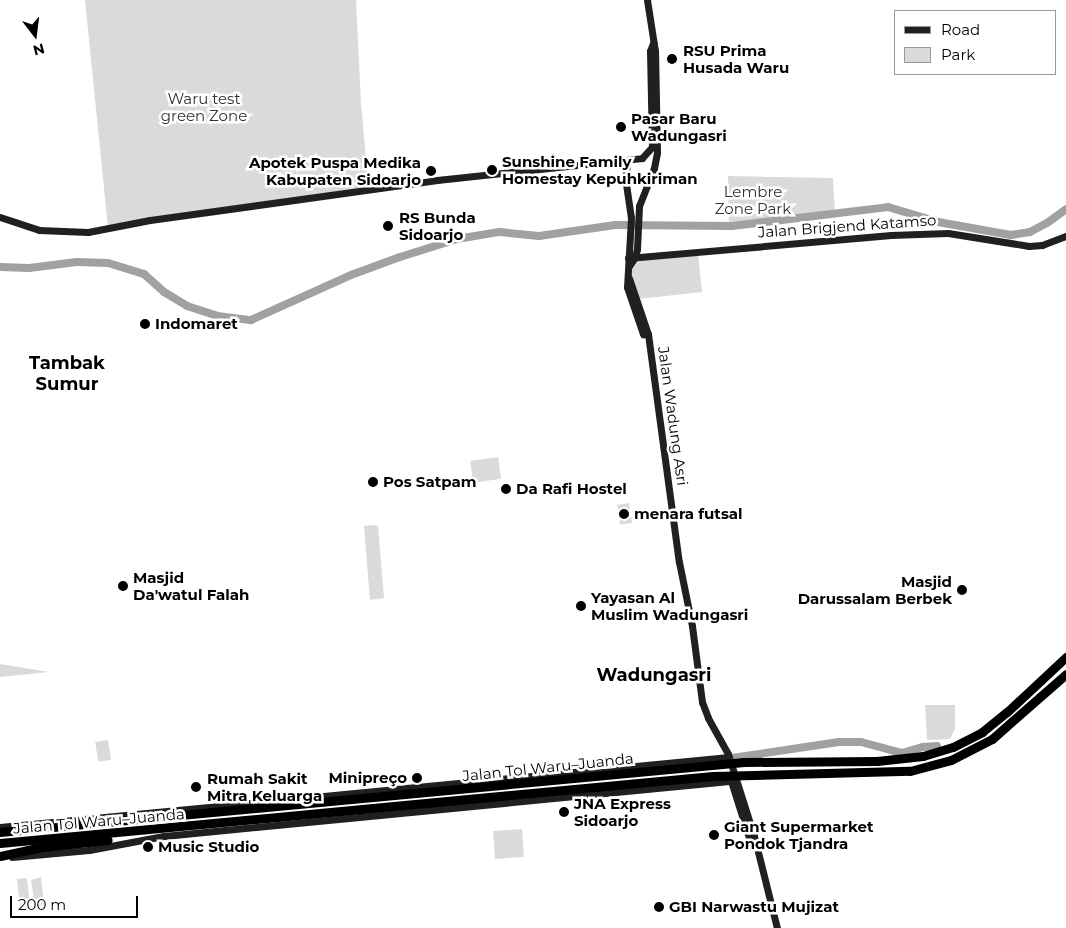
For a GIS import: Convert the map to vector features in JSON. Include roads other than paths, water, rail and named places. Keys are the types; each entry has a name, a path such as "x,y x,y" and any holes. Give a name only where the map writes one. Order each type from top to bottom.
{"highway":[{"name":"Jalan Tol Waru–Juanda","path":"0,832 744,762 877,761 923,756 953,747 982,732 1007,712 1066,657"},
{"name":"Jalan Tol Waru–Juanda","path":"0,843 159,830 713,776 877,773 920,769 961,756 992,739 1066,674"},
{"path":"448,791 446,797 449,801"},
{"path":"0,856 42,847 90,843 159,830"}],"main road":[{"path":"634,237 639,218 639,206 654,168 657,153 656,51 646,0"},
{"path":"0,216 39,230 65,233 88,232 150,220 437,180 619,162 627,164 642,158 652,147 650,51 653,43"},
{"path":"642,158 654,168"},
{"path":"627,164 634,237"},
{"path":"630,206 639,206"},
{"name":"Jalan Brigjend Katamso","path":"631,257 891,234 948,233 1029,246 1042,245 1066,236"},
{"name":"Jalan Wadung Asri","path":"634,237 629,266 628,290 648,340 679,562 692,626 702,702 708,718 729,757 754,836 755,845"},
{"path":"0,827 729,757"},
{"path":"685,761 683,773 686,784"},
{"path":"671,762 673,785"},
{"path":"732,768 729,781 749,838 755,845 777,928"},
{"path":"0,856 81,851 164,836 729,781"}],"waterway":[{"path":"0,267 29,268 77,262 108,263 144,274 164,292 187,306 217,316 251,320 351,275 400,257 457,239 499,232 539,236 615,225 732,226 888,207 938,222 1011,235 1030,232 1047,223 1066,209"},
{"path":"732,758 839,742 861,742 902,753 923,747 937,746"}],"place":[{"name":"RSU Prima Husada Waru","path":"672,59"},
{"name":"Pasar Baru Wadungasri","path":"621,127"},
{"name":"Sunshine Family Homestay Kepuhkiriman","path":"492,170"},
{"name":"Apotek Puspa Medika Kabupaten Sidoarjo","path":"431,171"},
{"name":"RS Bunda Sidoarjo","path":"388,226"},
{"name":"Indomaret","path":"145,324"},
{"name":"Pos Satpam","path":"373,482"},
{"name":"Da Rafi Hostel","path":"506,489"},
{"name":"menara futsal","path":"624,514"},
{"name":"Masjid Da'watul Falah","path":"123,586"},
{"name":"Masjid Darussalam Berbek","path":"962,590"},
{"name":"Yayasan Al Muslim Wadungasri","path":"581,606"},
{"name":"Minipreço","path":"417,778"},
{"name":"Rumah Sakit Mitra Keluarga","path":"196,787"},
{"name":"JNA Express Sidoarjo","path":"564,812"},
{"name":"Giant Supermarket Pondok Tjandra","path":"714,835"},
{"name":"Music Studio","path":"148,847"},
{"name":"GBI Narwastu Mujizat","path":"659,907"}],"district":[{"name":"Tambak Sumur","path":"67,374"},
{"name":"Wadungasri","path":"654,675"}],"park label":[{"name":"Waru test green Zone","path":"204,106"},
{"name":"Lembre Zone Park","path":"753,200"}]}
